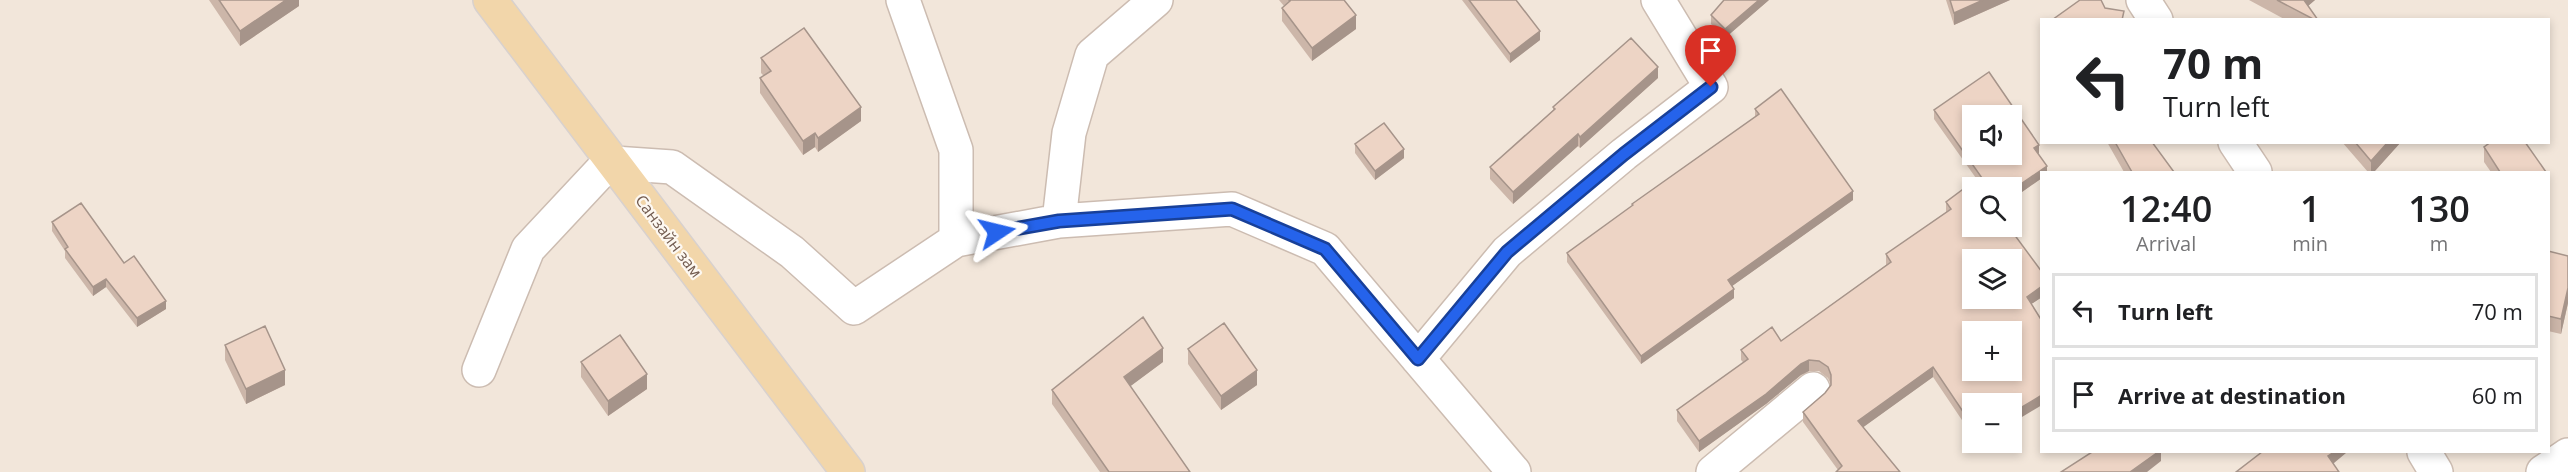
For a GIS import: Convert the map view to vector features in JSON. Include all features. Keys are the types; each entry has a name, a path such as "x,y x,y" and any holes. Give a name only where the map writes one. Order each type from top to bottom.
{"main road":[{"name":"Санзайн зам","path":"490,0 848,472"}],"street":[{"path":"903,0 956,150 956,240"},
{"path":"1059,221 1069,133 1092,55 1156,0"},
{"path":"1418,359 1507,252 1624,154 1711,87 1658,0"},
{"path":"2143,0 2155,18"},
{"path":"2236,144 2254,171"},
{"path":"479,370 528,249 601,171 614,163 672,167 792,252 854,308 956,240 1059,221 1232,209 1325,249 1514,472"},
{"path":"1713,472 1813,389"},
{"path":"2425,453 2436,472"},
{"path":"2543,472 2568,455"}],"shaded area":[{"path":"0,0 2568,0 2568,472 0,472"}],"building":[{"path":"219,0 286,0 240,31"},
{"path":"1289,0 1344,0 1356,15 1312,48 1282,8"},
{"path":"1469,0 1516,0 1540,31 1510,54"},
{"path":"1724,0 1759,0 1725,29 1711,15"},
{"path":"1950,0 1983,0 1954,13"},
{"path":"2080,0 2101,0 2105,8 2124,11 2122,18 2055,18"},
{"path":"2277,0 2304,0 2317,18 2311,18"},
{"path":"804,28 861,107 818,138 815,133 803,141 760,78 771,71 761,58"},
{"path":"1631,38 1658,67 1580,137 1578,134 1513,192 1490,167"},
{"path":"1989,72 2012,105 1962,105 1962,150 1934,110"},
{"path":"1781,89 1853,191 1728,280 1734,289 1641,356 1567,253 1759,114 1755,109"},
{"path":"2022,120 2039,145 2034,148 2047,166 2022,183 2022,177 1981,177 1973,165 2022,165"},
{"path":"1384,123 1404,149 1375,171 1355,144"},
{"path":"2116,144 2153,144 2173,171 2131,171"},
{"path":"2357,144 2386,144 2371,161"},
{"path":"2488,144 2526,144 2545,171 2499,171 2484,147"},
{"path":"1962,190 1962,237 2016,237 2040,269 2040,287 2027,297 2040,318 2040,396 2022,407 2022,393 1962,393 1962,410 1933,367 1858,421 1900,472 1836,472 1842,466 1803,412 1831,385 1828,367 1819,361 1809,360 1801,364 1766,394 1699,441 1677,410 1748,359 1741,350 1772,327 1781,341 1891,262 1886,254 1951,209 1946,202"},
{"path":"81,203 124,263 134,256 166,301 137,318 106,279 93,287 65,249 68,247 52,222"},
{"path":"2550,252 2568,256 2568,288 2561,319 2550,316"},
{"path":"1143,317 1163,348 1124,377 1190,472 1109,472 1052,390"},
{"path":"1224,323 1257,370 1221,396 1188,349"},
{"path":"265,326 285,370 246,389 225,345"},
{"path":"620,335 647,374 608,401 581,362"},
{"path":"2090,453 2157,453 2130,472 2061,472"},
{"path":"2261,453 2332,453 2328,456 2339,472 2236,472"}],"route":[{"path":"997,232 1059,221 1232,209 1325,249 1418,359 1507,252 1624,154 1711,87"}]}
